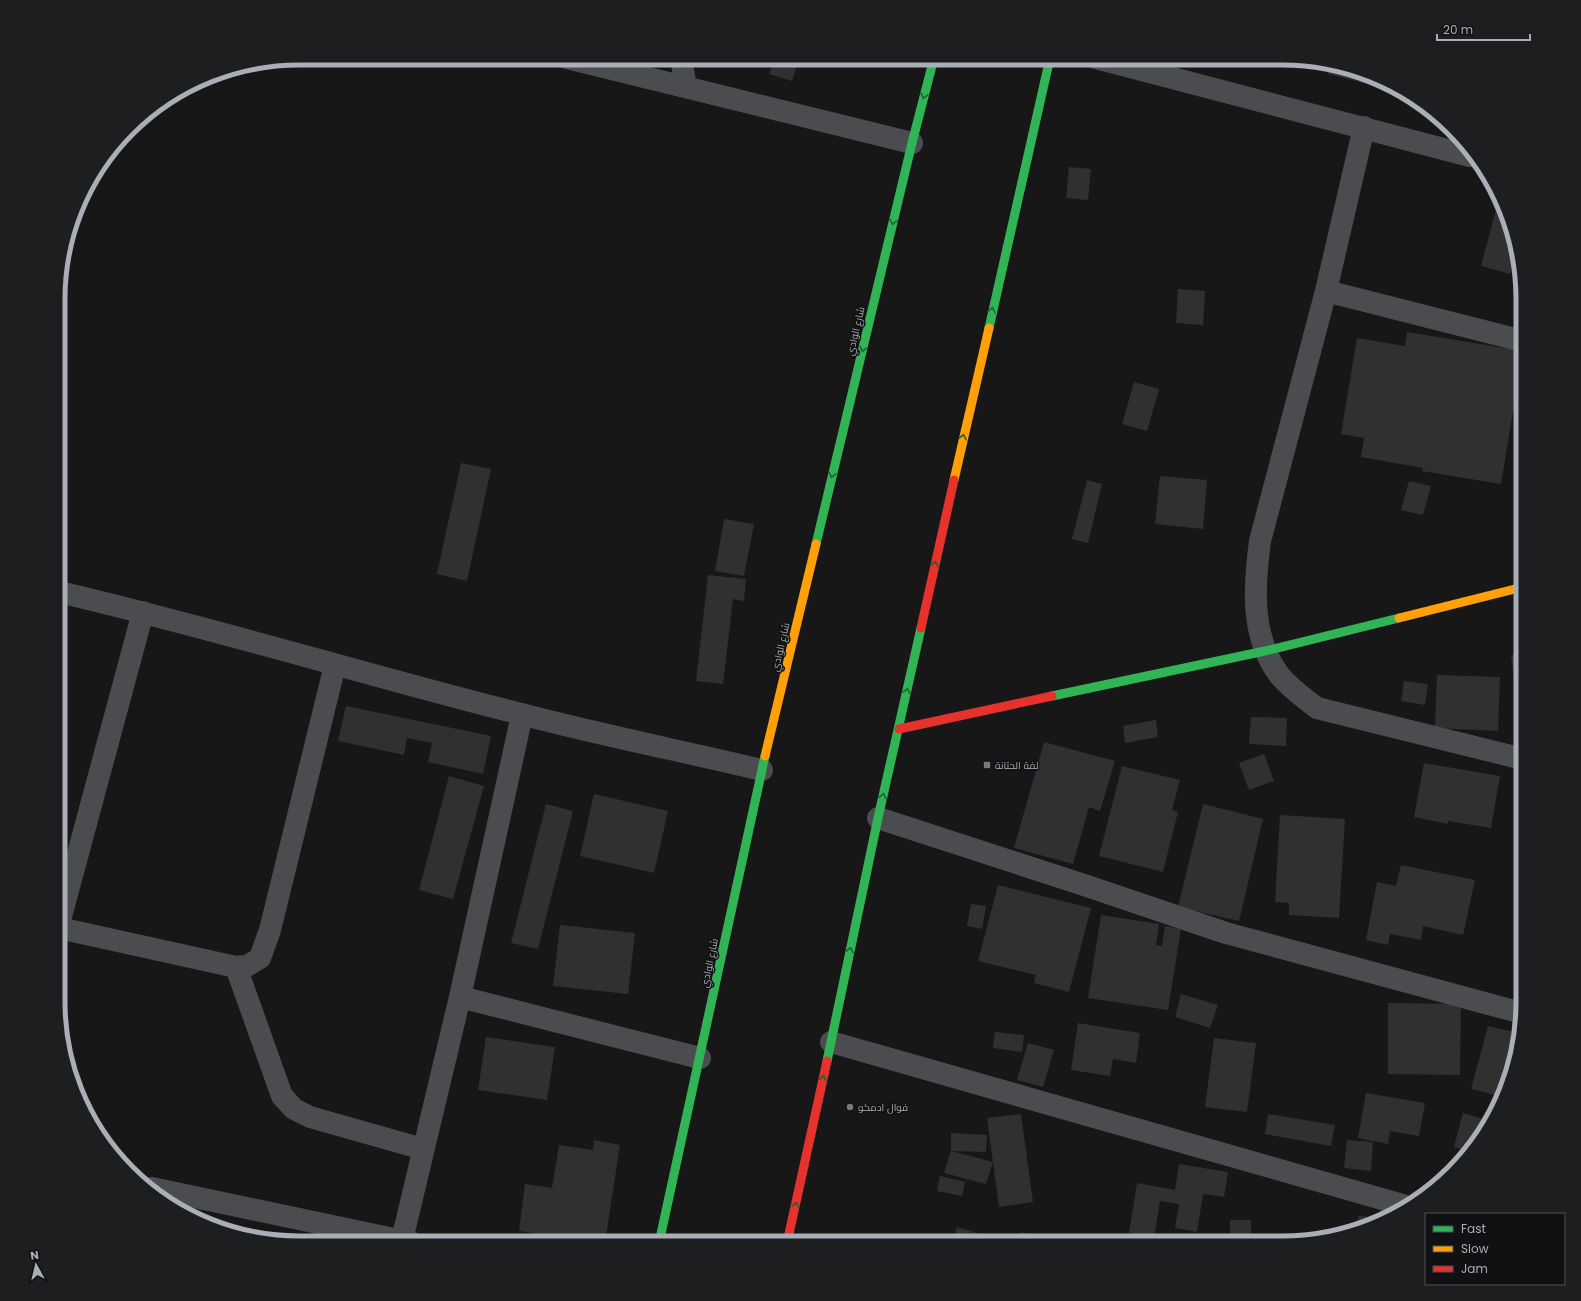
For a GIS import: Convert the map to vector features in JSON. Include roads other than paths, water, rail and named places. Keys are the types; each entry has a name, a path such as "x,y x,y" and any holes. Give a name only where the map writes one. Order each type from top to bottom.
{"main road":[{"name":"شارع الوادي","path":"661,1236 762,770 912,143 932,65"},
{"path":"789,1236 878,818 950,494 1048,65"},
{"path":"899,729 1265,651 1516,589"}],"street":[{"path":"596,65 912,143"},
{"path":"682,65 686,87"},
{"path":"1123,65 1466,155"},
{"path":"1364,127 1326,291 1260,541 1256,574 1255,604 1265,651 1280,675 1294,691 1317,708 1516,757"},
{"path":"1326,291 1516,340"},
{"path":"65,593 143,612 522,715 762,770"},
{"path":"65,902 143,612"},
{"path":"65,929 236,967 247,966 260,958 270,930 335,665"},
{"path":"408,1236 423,1149 460,997 522,715"},
{"path":"878,818 1226,933 1515,1010"},
{"path":"236,967 282,1096 294,1109 310,1117 423,1149"},
{"path":"460,997 700,1058"},
{"path":"831,1042 1400,1204"},
{"path":"165,1194 178,1200 379,1236"}],"place":[{"name":"لفة الحتانة","path":"987,765"},
{"name":"فوال ادمكو","path":"850,1107"}]}
